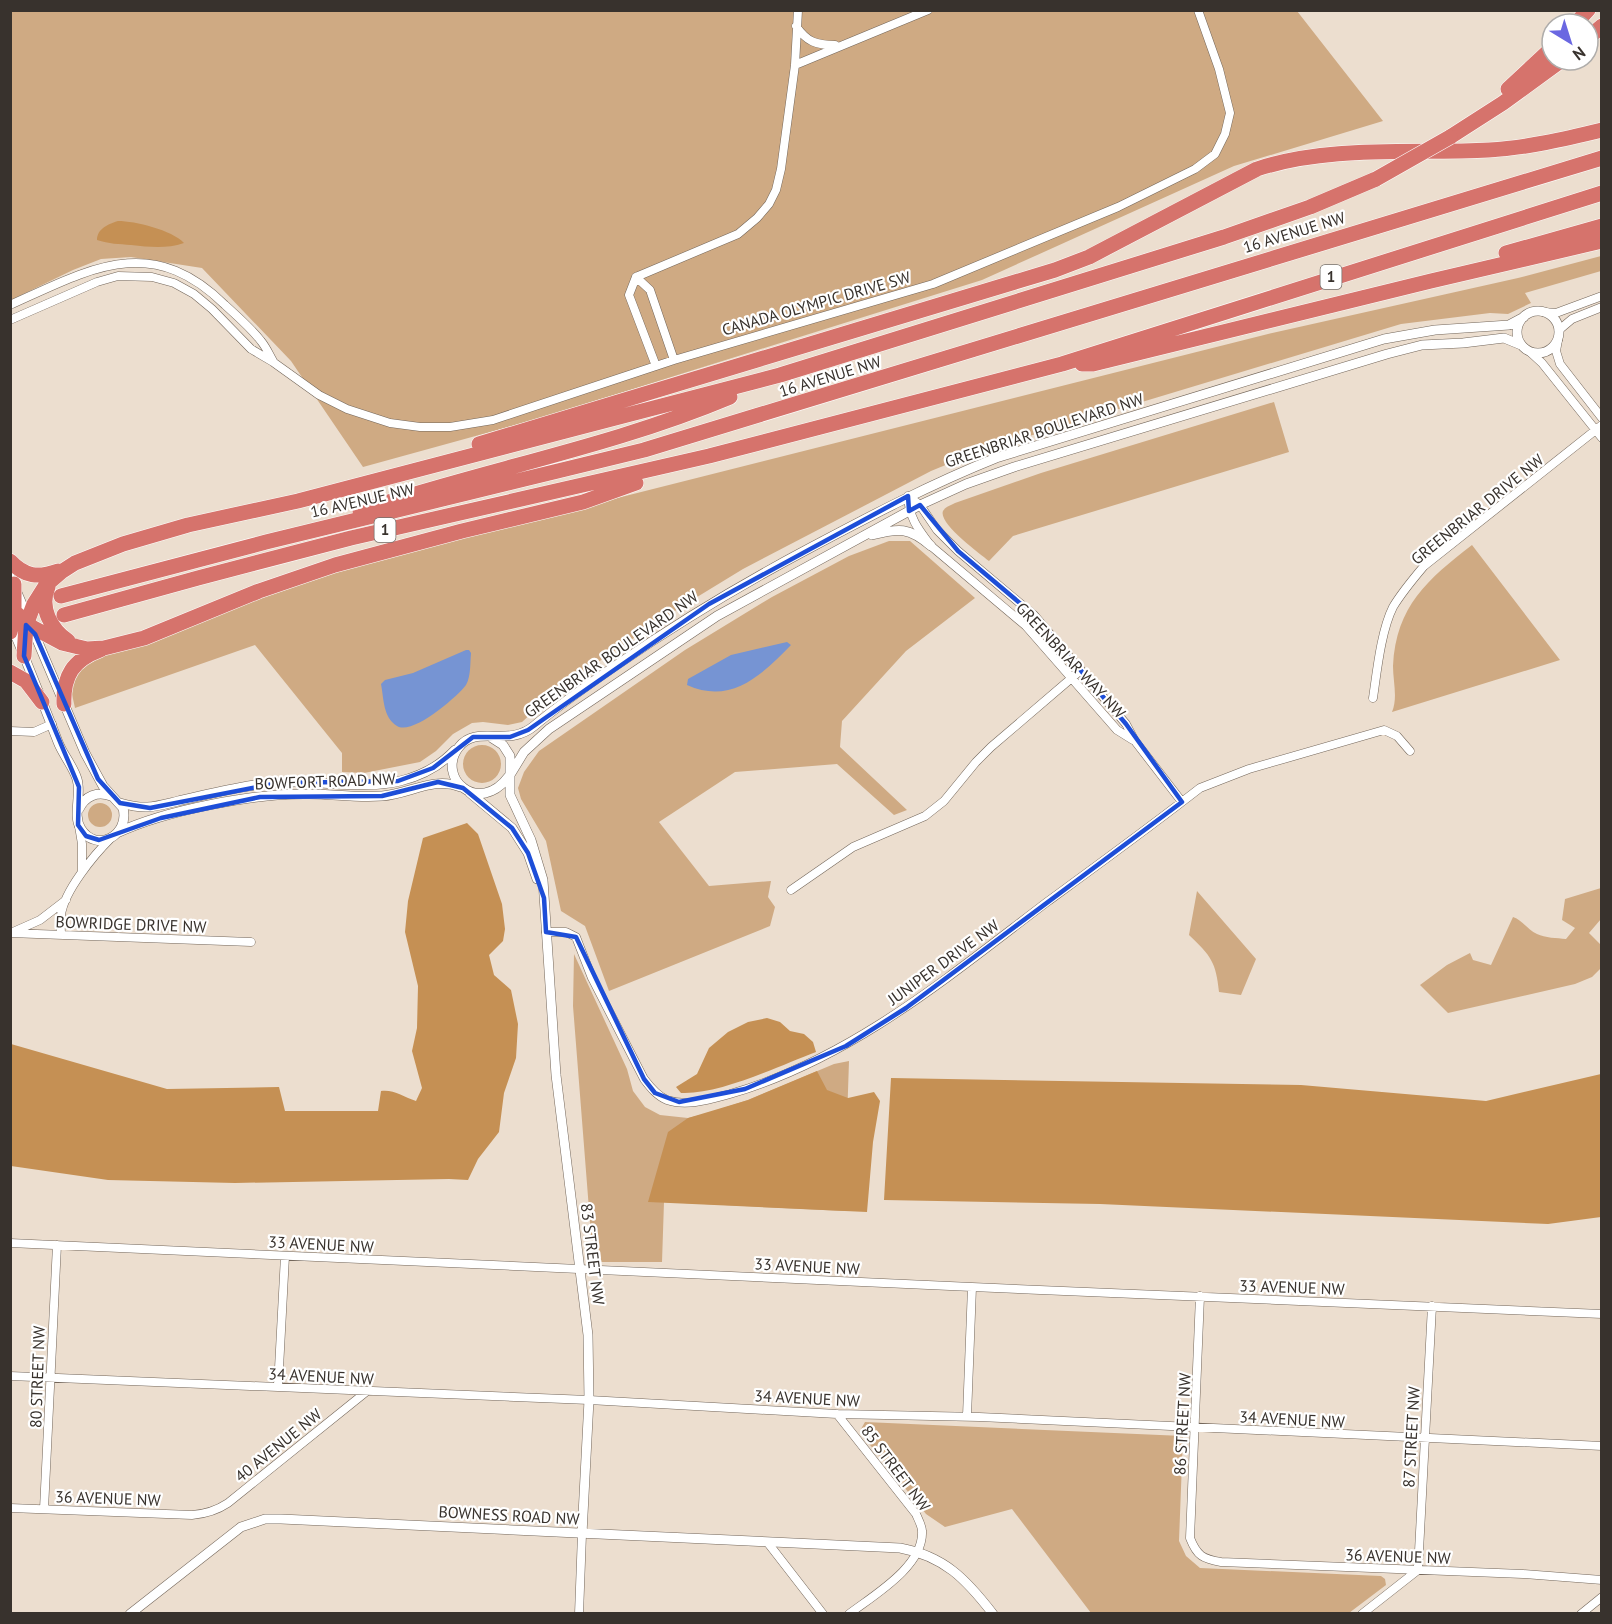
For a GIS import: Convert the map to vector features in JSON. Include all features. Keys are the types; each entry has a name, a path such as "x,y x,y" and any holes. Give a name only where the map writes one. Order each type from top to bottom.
{"highway":[{"path":"1450,137 1511,87 1540,59"},
{"path":"10,561 30,576 41,576 66,568 108,549 160,532 298,501 780,375 1224,237 1310,207 1376,179 1450,137 1546,72"},
{"path":"298,501 537,426 1055,270 1089,256 1257,169 1284,160 1317,155 1492,150 1602,130"},
{"name":"16 AVENUE NW","path":"61,596 266,542 654,447 1602,158"},
{"name":"1","path":"64,615 187,580 362,536 710,456 1062,364 1602,193"},
{"path":"1290,315 1602,226"},
{"path":"1062,364 1093,364 1602,241"},
{"path":"266,542 405,496 613,439 695,411 780,375"},
{"path":"64,704 65,685 71,668 88,655 104,648 144,638 250,594 335,565 583,502 710,456"},
{"path":"19,622 52,579 66,568"},
{"path":"52,579 45,595 48,618 57,631 79,648"},
{"path":"12,580 24,657"},
{"path":"19,622 62,643 79,648 104,648"},
{"path":"10,672 26,681 42,702"}],"street":[{"path":"656,366 629,295 636,277 738,234 758,218 769,204 776,190 781,169 795,65 798,10"},
{"path":"795,65 928,10"},
{"name":"CANADA OLYMPIC DRIVE SW","path":"10,320 103,280 130,275 152,277 174,283 194,294 251,349 273,362 306,387 346,409 390,423 435,428 464,426 493,420 674,360 933,284 1118,207 1204,163 1215,154 1226,134 1230,113 1198,10"},
{"path":"796,26 803,35 818,45 841,46"},
{"name":"CANADA OLYMPIC DRIVE SW","path":"10,305 102,266 136,263 160,266 196,281 220,300 261,340 273,362"},
{"path":"636,277 650,290 674,360"},
{"path":"1602,296 1556,313 1536,312 1524,317 1517,329 1521,345 1542,363 1598,428 1602,438"},
{"path":"1530,352 1543,353 1549,350 1572,319 1602,307"},
{"path":"1543,312 1552,316 1559,335 1556,351 1559,362 1602,418"},
{"name":"GREENBRIAR BOULEVARD NW","path":"489,736 510,737 528,730 563,702 709,604 945,478 996,458 1384,339 1435,330 1509,325 1524,317"},
{"name":"GREENBRIAR BOULEVARD NW","path":"509,776 519,759 539,736 717,616 920,505 966,484 1014,467 1422,345 1504,338 1521,345"},
{"name":"GREENBRIAR DRIVE NW","path":"1373,698 1381,648 1392,609 1424,566 1598,428"},
{"name":"GREENBRIAR WAY NW","path":"908,496 920,505 947,541 1034,615 1126,724 1135,741 1182,802"},
{"name":"GREENBRIAR WAY NW","path":"908,496 909,511 921,533 932,546 1026,626 1117,730 1135,741"},
{"path":"858,538 905,530 918,534 932,546"},
{"path":"19,622 64,704 98,779 117,800 124,819 115,835 106,840 86,836 78,825 78,780 59,745 24,657"},
{"path":"791,890 853,847 925,816 944,801 975,762 991,747 1081,670"},
{"path":"10,731 34,732 52,724"},
{"name":"JUNIPER DRIVE NW","path":"546,932 566,932 576,937 592,978 644,1079 655,1093 666,1100 679,1102 714,1098 746,1089 826,1057 906,1008 1200,788 1249,769 1384,730 1397,736 1410,751"},
{"path":"489,736 507,750 511,762 509,776 502,786 492,792 480,794 466,789 453,771 453,758 459,747 473,737 489,736"},
{"name":"BOWFORT ROAD NW","path":"117,800 150,808 248,787 286,782 375,784 398,781 433,768 459,747"},
{"name":"83 STREET NW","path":"509,776 510,795 537,856 543,880 556,1076 588,1335 589,1400 579,1614"},
{"name":"BOWFORT ROAD NW","path":"61,935 61,914 82,872 115,835 137,825 183,812 260,797 310,794 382,796 406,792 438,782 453,783 466,789"},
{"name":"83 STREET NW","path":"466,789 512,828 528,853 544,898"},
{"path":"78,811 83,801 92,795 103,793 117,800"},
{"name":"BOWFORT ROAD NW","path":"78,825 82,844 82,872"},
{"path":"11,933 40,920 67,899"},
{"name":"BOWRIDGE DRIVE NW","path":"11,933 251,942"},
{"name":"33 AVENUE NW","path":"10,1243 1602,1314"},
{"name":"80 STREET NW","path":"44,1509 57,1245"},
{"path":"279,1387 285,1256"},
{"path":"967,1416 972,1287"},
{"name":"86 STREET NW","path":"1197,1551 1190,1538 1200,1296"},
{"name":"87 STREET NW","path":"1418,1570 1432,1306"},
{"name":"34 AVENUE NW","path":"10,1376 589,1400 837,1414 967,1416 1602,1446"},
{"name":"40 AVENUE NW","path":"204,1514 228,1503 366,1392"},
{"name":"85 STREET NW","path":"837,1414 916,1514 922,1531 918,1551"},
{"name":"36 AVENUE NW","path":"10,1508 204,1514"},
{"name":"BOWNESS ROAD NW","path":"129,1614 227,1536 241,1527 265,1519 900,1548 918,1551"},
{"path":"768,1543 823,1614"},
{"path":"849,1614 911,1564 918,1551 950,1567 979,1595 993,1614"},
{"name":"36 AVENUE NW","path":"1197,1551 1205,1559 1221,1562 1602,1580"},
{"path":"1362,1614 1418,1570"},
{"path":"1581,1614 1602,1597"}],"highlighted area":[{"path":"908,496 909,511 920,505 958,551 1034,615 1126,724 1182,802 906,1008 846,1046 745,1089 679,1102 655,1093 644,1079 576,937 546,932 544,898 528,853 512,828 463,788 438,782 382,796 260,797 161,818 99,840 86,836 78,825 79,787 24,656 26,625 35,634 98,779 120,803 150,808 278,783 398,781 433,768 473,737 510,737 528,730 709,604"}],"shaded area":[{"path":"11,11 1297,11 1383,121 1234,166 982,280 537,419 363,467 291,361 202,268 131,257 101,259 11,300"},
{"path":"118,221 153,227 171,234 184,243 151,247 97,240 101,230"},
{"path":"1601,256 1601,271 1525,293 1531,303 1508,314 1490,313 1401,324 1016,440 931,471 743,569 684,605 608,655 545,701 522,722 508,725 472,723 453,734 436,751 420,762 364,773 342,772 342,753 255,645 75,708 71,690 72,677 91,656 150,640 329,573 431,545 1268,334 1518,278"},
{"path":"1274,402 1289,452 1013,536 989,561 960,538 943,516 943,511 948,506 1041,473"},
{"path":"889,541 910,541 975,598 906,651 842,721 840,747 907,810 894,815 837,764 735,772 659,822 709,886 771,881 768,897 775,907 770,926 609,991 585,926 561,911 546,841 521,799 518,788 524,772 539,751 685,650 772,597 849,556"},
{"path":"1472,545 1560,660 1392,712 1395,701 1393,666 1395,645 1408,610 1428,582"},
{"path":"482,745 496,750 501,764 496,778 482,783 468,778 463,764 468,750"},
{"path":"100,803 105,804 111,810 111,820 105,826 100,827 95,826 89,820 88,815 89,810 95,804"},
{"path":"467,823 478,834 502,904 505,929 503,941 489,955 494,975 511,990 518,1024 516,1058 504,1093 499,1132 478,1159 468,1180 235,1183 108,1180 11,1166 11,1044 167,1089 279,1087 285,1111 378,1111 381,1091 394,1092 416,1101 422,1088 412,1051 417,1028 418,986 405,932 408,901 423,838"},
{"path":"1601,888 1601,919 1589,933 1601,945 1601,968 1592,977 1575,984 1448,1013 1420,985 1447,965 1470,953 1473,960 1491,965 1513,917 1540,935 1566,939 1575,928 1562,920 1565,899"},
{"path":"1197,891 1256,959 1241,995 1219,992 1211,960 1189,935"},
{"path":"574,954 627,1069 633,1091 645,1107 660,1115 688,1118 705,1114 748,1100 834,1064 849,1061 844,1211 664,1202 662,1262 593,1260 573,1006"},
{"path":"767,1018 780,1022 790,1031 804,1034 813,1042 816,1052 731,1085 681,1093 676,1087 697,1074 709,1048 728,1032 748,1022"},
{"path":"817,1071 827,1090 848,1098 874,1092 880,1101 873,1142 867,1212 648,1202 668,1132 688,1118 748,1100"},
{"path":"1601,1074 1601,1217 1548,1224 1100,1204 884,1200 891,1078 1301,1085 1486,1101"},
{"path":"865,1422 1183,1436 1179,1541 1186,1556 1200,1568 1381,1576 1385,1579 1386,1585 1349,1613 1091,1613 1012,1509 945,1527 926,1514 862,1435 861,1429"}],"water":[{"path":"787,642 791,645 769,667 745,684 718,691 703,690 687,685 688,679 731,655"},
{"path":"466,650 471,653 470,674 461,691 434,714 413,726 404,728 392,722 387,713 381,684 385,680 413,673"}]}
